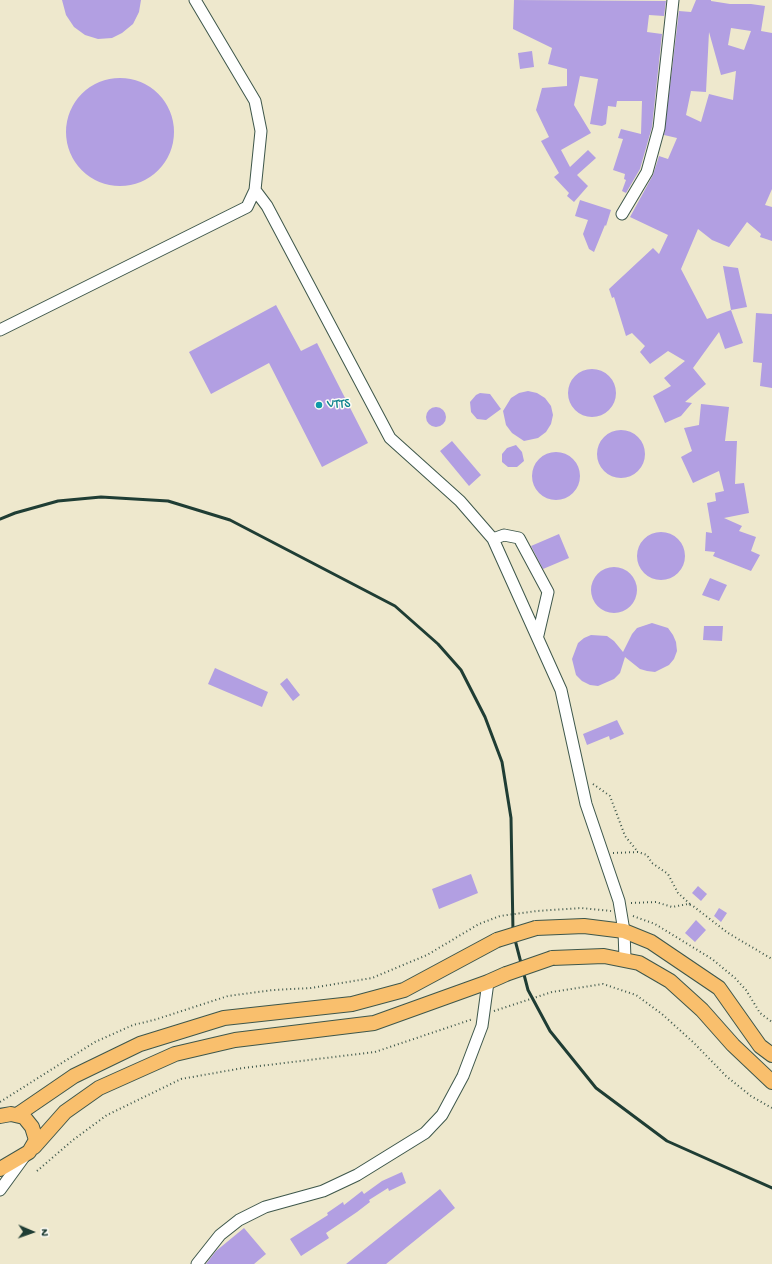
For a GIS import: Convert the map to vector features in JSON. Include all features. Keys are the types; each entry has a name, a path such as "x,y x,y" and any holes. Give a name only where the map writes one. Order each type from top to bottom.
{"main road":[{"path":"17,1115 74,1076 140,1044 224,1018 352,1004 404,990 497,940 536,928 584,926 624,931 651,942 719,988 760,1046 772,1055"},
{"path":"0,1169 29,1152 65,1112 99,1088 175,1054 235,1040 374,1023 552,958 604,956 626,959 639,963 670,982 702,1010 733,1045 772,1082"},
{"path":"0,1116 17,1115 24,1117 32,1126 36,1140 29,1152"}],"street":[{"path":"0,330 247,207 255,190 261,131 255,101 195,0"},
{"path":"622,214 647,172 659,128 673,0"},
{"path":"255,190 267,206 390,438 460,501 494,539 538,635 561,690 586,804 619,901 624,931 626,959"},
{"path":"494,539 504,535 518,538 548,592 538,635"},
{"path":"197,1264 220,1235 238,1220 265,1207 323,1191 356,1175 425,1133 442,1115 463,1076 482,1026 488,982"},
{"path":"0,1190 29,1152"}],"path":[{"path":"587,780 610,796 625,836 638,852"},
{"path":"599,845 614,853 638,852 647,856 652,863 668,874 685,901 728,933 772,959"},
{"path":"619,901 656,902 672,907 688,904 693,906"},
{"path":"37,1171 73,1140 108,1115 181,1079 243,1068 375,1052 552,992 603,984 636,995 694,1043 726,1076 751,1096 772,1108"}],"building":[{"path":"62,0 141,0 139,12 133,24 122,33 112,38 98,39 85,35 74,27 66,15"},
{"path":"514,0 666,1 664,16 649,15 647,32 662,34 652,127 640,169 626,193 622,191 626,180 624,179 625,174 613,170 623,139 618,138 621,129 641,134 642,101 617,101 616,107 608,106 606,124 602,126 590,124 598,79 580,76 574,105 591,133 561,150 570,167 588,150 596,158 577,175 588,186 574,202 567,196 569,193 554,177 559,173 541,141 549,137 536,110 542,88 567,86 567,69 548,64 552,48 513,29"},
{"path":"696,0 711,0 730,4 765,6 761,31 772,33 772,189 765,205 772,207 772,241 760,237 761,234 747,222 729,247 712,240 698,229 681,269 707,319 731,310 743,343 725,349 719,332 693,368 706,384 685,402 692,403 681,416 665,423 653,396 671,386 664,378 685,361 668,351 650,364 640,352 645,346 632,333 626,336 614,297 612,298 609,289 653,248 659,254 668,235 630,217 653,175 659,156 668,159 677,138 664,135 679,11 691,12","holes":["731,28 751,31 744,50 728,45","709,32 721,75 736,71 733,100 709,94 701,122 686,115 691,91 706,92"]},
{"path":"532,51 534,67 520,69 518,53"},
{"path":"120,78 141,82 158,94 170,111 174,132 170,153 158,170 141,182 120,186 99,182 82,170 70,153 66,132 70,111 82,94 99,82"},
{"path":"580,200 611,210 606,226 605,225 594,252 589,249 583,234 588,220 575,216"},
{"path":"723,266 738,268 747,307 731,310"},
{"path":"276,305 301,351 317,343 368,443 322,467 269,363 211,394 189,352"},
{"path":"756,313 772,314 772,388 760,386 762,363 753,362"},
{"path":"587,369 597,369 609,376 616,388 616,398 609,410 597,417 587,417 579,413 572,406 568,398 568,388 572,380 579,373"},
{"path":"528,391 537,393 545,398 551,406 553,415 551,424 546,432 538,438 524,441 512,433 506,425 503,411 511,398 519,393"},
{"path":"480,393 490,394 501,409 486,420 477,419 471,412 470,402"},
{"path":"701,404 729,407 725,441 737,441 735,484 744,483 749,513 724,518 742,526 739,531 756,537 751,551 760,555 751,571 713,556 715,552 705,551 706,532 712,533 707,503 716,501 715,493 724,491 719,471 693,483 681,457 692,451 684,428 699,425"},
{"path":"436,407 443,410 446,417 443,424 436,427 429,424 426,417 429,410"},
{"path":"616,430 626,430 638,437 645,449 645,459 638,471 626,478 616,478 608,474 601,467 597,459 597,449 601,441 608,434"},
{"path":"452,441 481,475 469,486 440,451"},
{"path":"516,445 522,452 524,461 517,467 508,467 502,462 502,454 507,448"},
{"path":"551,452 561,452 573,459 580,471 580,481 573,493 561,500 551,500 543,496 536,489 532,481 532,471 536,463 543,456"},
{"path":"656,532 666,532 678,539 685,551 685,561 678,573 666,580 656,580 648,576 641,569 637,561 637,551 641,543 648,536"},
{"path":"559,534 569,558 543,569 531,546"},
{"path":"614,567 627,571 633,577 637,590 633,603 627,609 614,613 601,609 595,603 591,590 595,577 601,571"},
{"path":"710,578 727,585 719,601 702,595"},
{"path":"652,623 668,628 676,642 677,651 674,659 669,665 655,672 647,671 640,669 625,657 620,673 614,679 598,686 590,685 582,681 576,675 572,659 578,643 584,638 591,635 607,636 614,641 623,652 632,634 637,628"},
{"path":"704,626 723,626 722,641 703,640"},
{"path":"215,668 268,692 262,707 208,684"},
{"path":"287,678 300,695 293,701 280,684"},
{"path":"617,720 624,734 610,740 609,736 587,745 583,734"},
{"path":"471,874 478,893 439,909 432,889"},
{"path":"698,886 707,894 701,901 692,893"},
{"path":"719,908 727,913 721,922 714,916"},
{"path":"696,920 706,930 695,942 685,933"},
{"path":"402,1172 406,1183 389,1191 388,1188 369,1200 370,1202 357,1212 326,1233 329,1238 301,1256 290,1239 328,1215 327,1213 343,1202 344,1205 362,1191 364,1194 382,1181"},
{"path":"440,1189 455,1208 386,1264 346,1264"},
{"path":"244,1228 266,1254 254,1264 206,1264 216,1251"}],"railway":[{"path":"0,519 15,513 58,501 101,497 168,501 230,520 395,606 438,644 461,670 485,717 502,762 511,818 513,932 528,990 550,1031 596,1088 667,1141 772,1188"}],"place":[{"name":"VTTS","path":"319,405"}]}
